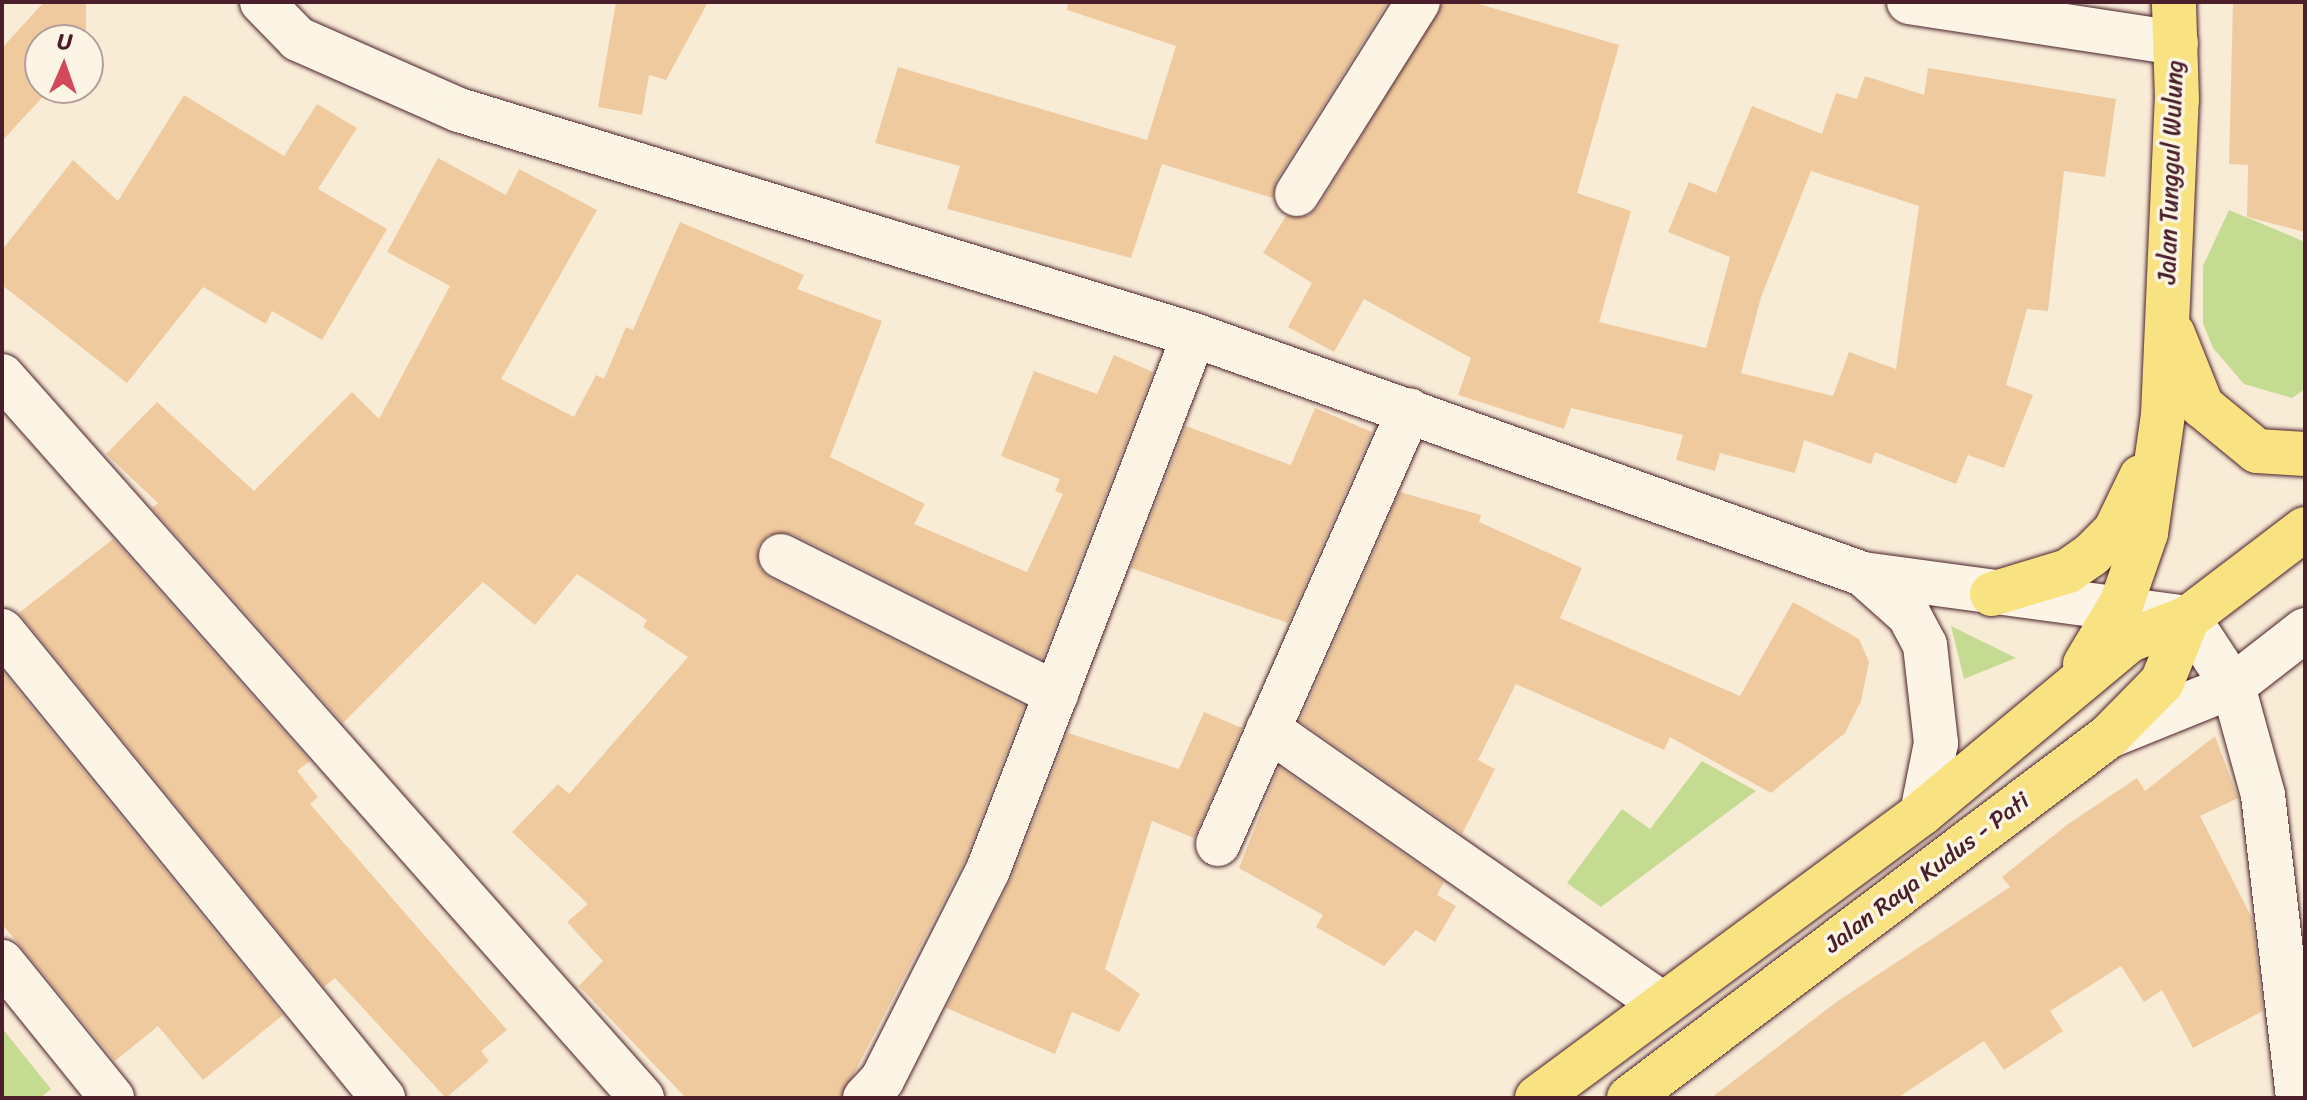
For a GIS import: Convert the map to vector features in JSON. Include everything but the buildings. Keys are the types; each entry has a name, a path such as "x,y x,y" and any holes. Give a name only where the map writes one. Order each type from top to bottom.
{"main road":[{"name":"Jalan Tunggul Wulung","path":"2163,415 2175,23"},
{"path":"2165,326 2181,368 2202,406 2257,451 2305,454"},
{"path":"1992,594 2068,571 2115,531 2163,415"},
{"path":"2072,685 2118,609 2146,533 2163,415"},
{"path":"1537,1098 1922,813 2072,685 2130,640 2188,618 2305,529"},
{"name":"Jalan Raya Kudus - Pati","path":"1629,1098 2109,736 2162,682 2188,618"}],"street":[{"path":"262,2 298,39 459,110 1194,335 1863,574 1992,594 2188,618 2233,686 2263,795 2298,1098"},
{"path":"1297,194 1418,2"},
{"path":"1909,2 2175,23"},
{"path":"865,1098 882,1080 988,870 1194,335"},
{"path":"2,376 642,1098"},
{"path":"1218,844 1409,410"},
{"path":"781,556 1056,694"},
{"path":"1863,574 1909,615 1925,645 1936,743 1922,813"},
{"path":"2109,736 2233,686 2305,630"},
{"path":"2,631 383,1098"},
{"path":"1268,729 1662,1004"},
{"path":"2,962 112,1098"}],"green space":[{"path":"2229,210 2305,242 2305,389 2292,398 2244,384 2213,348 2203,323 2203,266"},
{"path":"1951,626 2016,658 1964,679"},
{"path":"1702,761 1756,791 1601,907 1567,883 1622,809 1650,829"},
{"path":"2,1028 51,1089 40,1098 2,1098"}]}
